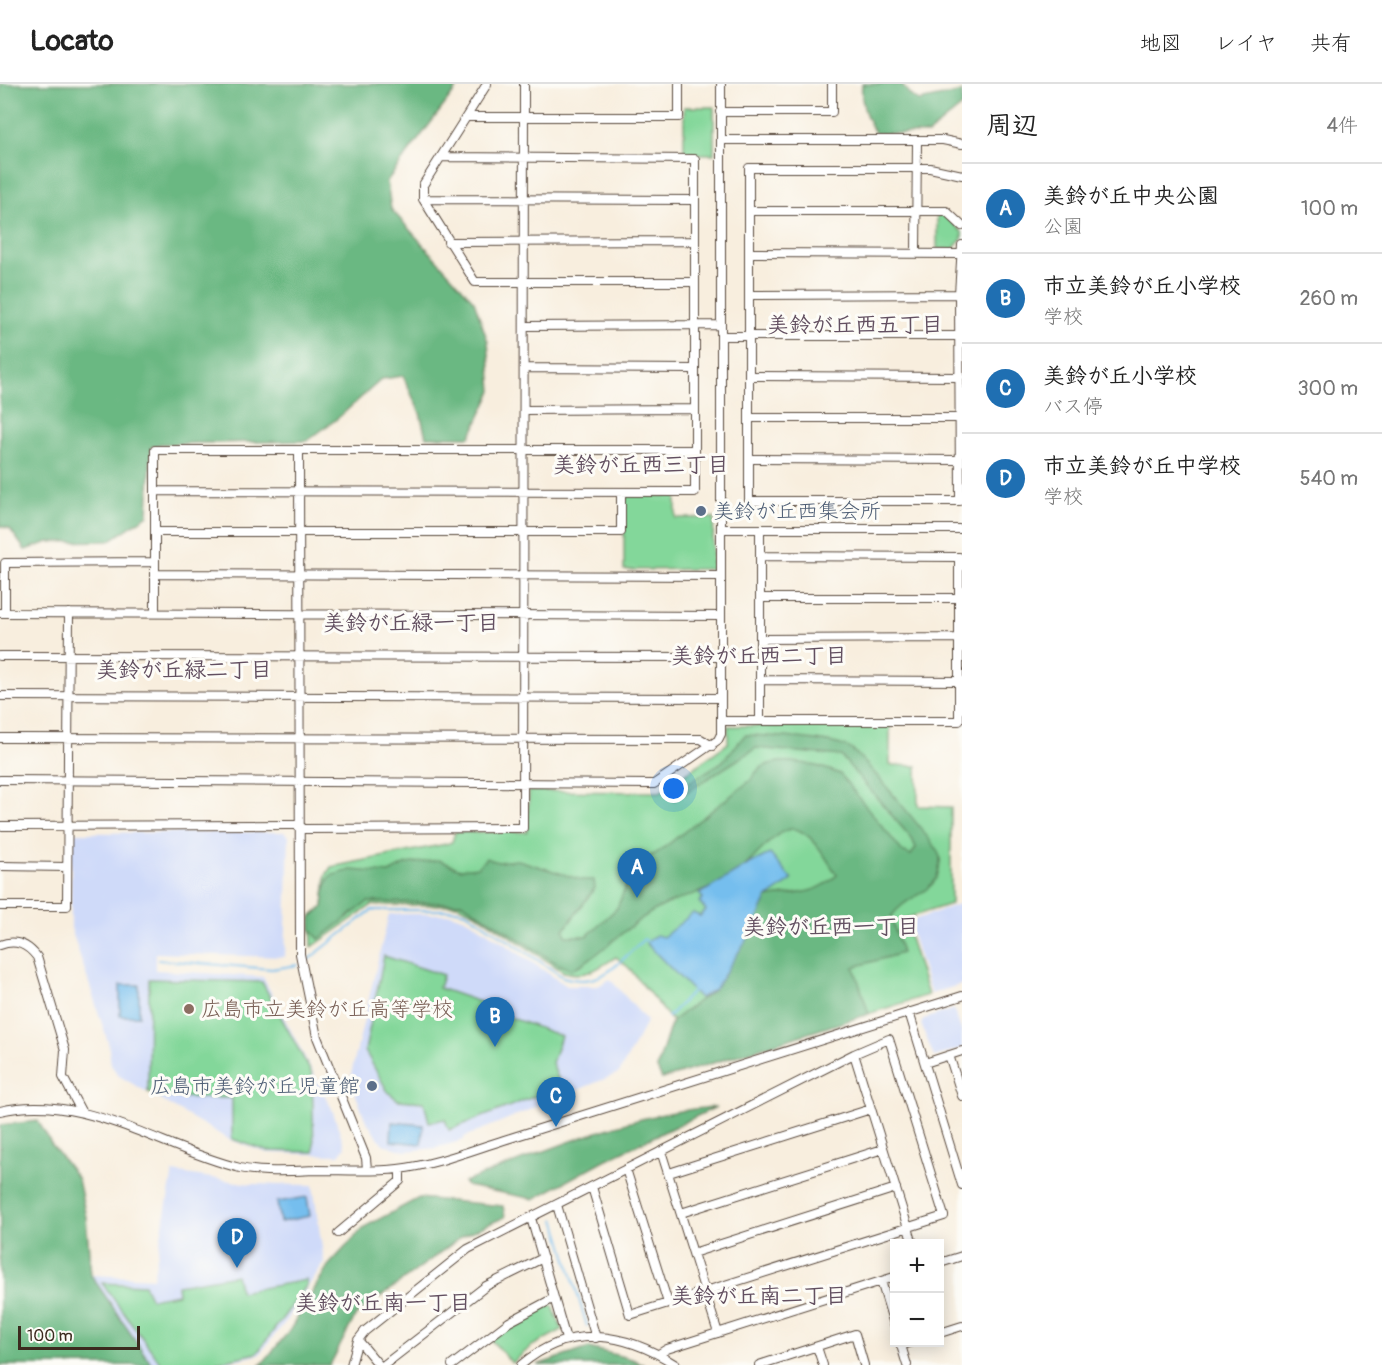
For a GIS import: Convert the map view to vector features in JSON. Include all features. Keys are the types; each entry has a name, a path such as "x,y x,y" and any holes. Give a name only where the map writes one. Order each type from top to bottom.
{"street":[{"path":"488,84 423,185 423,200 475,282 695,282"},
{"path":"0,826 299,825 304,829 523,828 524,84"},
{"path":"468,117 679,117 679,84"},
{"path":"0,780 654,784 712,746 721,734 721,84"},
{"path":"720,112 832,112 832,84"},
{"path":"722,140 944,140 962,144"},
{"path":"916,253 917,140"},
{"path":"155,491 695,492 695,159 441,157"},
{"path":"749,253 916,253 961,249 959,294 960,501 748,501 749,168 917,168 945,170 962,175"},
{"path":"423,200 695,200"},
{"path":"749,211 946,211 962,226"},
{"path":"448,242 694,241"},
{"path":"749,295 959,294"},
{"path":"524,326 721,325"},
{"path":"722,336 960,336"},
{"path":"524,368 694,369"},
{"path":"749,376 960,377"},
{"path":"524,410 694,409"},
{"path":"749,418 959,418"},
{"path":"155,613 155,450 694,450"},
{"path":"299,450 299,931 303,972 317,1037 366,1158 368,1169"},
{"path":"749,459 959,460"},
{"path":"155,532 621,532 621,492"},
{"path":"722,529 962,529"},
{"path":"760,529 760,721"},
{"path":"721,721 959,721 959,557 760,556"},
{"path":"155,562 3,565 2,613 721,616"},
{"path":"155,574 721,576"},
{"path":"760,598 959,598"},
{"path":"0,906 67,906 69,613"},
{"path":"760,639 958,638"},
{"path":"0,656 721,657"},
{"path":"760,680 959,681"},
{"path":"0,696 721,698"},
{"path":"0,738 701,740 712,746"},
{"path":"0,866 67,867"},
{"path":"0,945 18,942 29,947 37,957 65,1050 63,1077 81,1112"},
{"path":"0,1111 42,1107 81,1112 204,1157 242,1168 298,1171 400,1169 504,1140 962,996"},
{"path":"909,1012 962,1185"},
{"path":"351,1365 358,1340 365,1331 468,1249 854,1054 889,1039 944,1216 630,1315 592,1187"},
{"path":"926,1063 962,1051"},
{"path":"854,1054 911,1239"},
{"path":"949,1055 962,1096"},
{"path":"669,1173 871,1109"},
{"path":"681,1213 883,1149"},
{"path":"661,1151 718,1333"},
{"path":"338,1233 400,1182 400,1169"},
{"path":"626,1169 668,1303"},
{"path":"693,1253 896,1188"},
{"path":"557,1204 596,1338"},
{"path":"531,1218 566,1339"},
{"path":"944,1261 962,1256"},
{"path":"384,1365 486,1286 543,1258"},
{"path":"659,1354 667,1349 890,1278"},
{"path":"881,1281 890,1311"},
{"path":"452,1365 509,1322 554,1298"},
{"path":"944,1331 962,1326"},
{"path":"759,1365 855,1334 864,1365"},
{"path":"521,1365 552,1343 566,1339 596,1338 623,1340 659,1354 676,1365"},
{"path":"358,1340 379,1365"},
{"path":"817,1347 823,1365"},
{"path":"902,1347 907,1365"}],"shaded area":[{"name":"広島市立美鈴が丘高等学校","path":"284,832 289,836 285,957 155,953 155,970 263,977 332,1109 345,1147 339,1155 267,1153 230,1140 119,1076 111,1065 108,1042 71,928 71,838 75,833"},
{"path":"962,903 962,984 931,994 908,922"},
{"path":"389,914 451,914 469,920 567,986 598,986 610,979 647,1021 619,1073 464,1137 464,1140 436,1148 405,1151 383,1144 365,1119 350,1079"},
{"path":"954,1009 962,1033 962,1048 934,1057 921,1024 924,1019"},
{"path":"173,1172 250,1184 313,1185 324,1262 287,1320 259,1355 214,1365 152,1365 91,1275 153,1278"}],"green space":[{"path":"0,84 460,84 387,181 391,209 474,301 488,342 492,391 470,437 426,437 420,413 403,376 382,379 338,418 307,441 160,444 151,447 148,515 109,541 49,542 25,550 10,529 0,526"},
{"path":"862,84 901,84 911,96 919,101 962,92 962,106 928,134 875,133 864,110"},
{"path":"684,107 714,107 714,154 684,154"},
{"path":"937,215 944,215 962,232 962,239 953,249 937,249"},
{"path":"629,495 676,496 676,518 714,518 712,569 624,570 624,500"},
{"path":"890,725 890,765 917,766 918,806 951,807 951,904 904,919 928,995 662,1079 657,1068 672,1021 629,968 616,957 597,969 585,973 564,972 475,913 458,905 372,905 312,947 311,917 323,907 326,875 331,867 446,844 452,842 455,832 527,832 529,791 660,792 728,743 728,726"},
{"path":"745,735 813,740 849,748 898,800 940,857 938,874 932,884 902,905 891,917 902,953 854,967 869,1014 662,1079 657,1068 672,1021 715,989 750,933 767,898 812,890 837,875 813,841 801,831 794,829 787,830 772,839 743,868 728,879 661,907 571,970 556,963 463,903 368,902 319,939 311,930 311,917 323,907 325,888 330,876 351,870 389,873 406,864 439,860 460,869 478,867 486,858 498,862 518,860 582,880 594,880 595,888 564,930 566,936 587,936 617,908 635,864 658,852 751,780 758,771 767,765 779,762 818,766 840,774 902,851 911,855 916,848 912,839 841,756 756,748 674,800 672,793 722,762"},
{"path":"384,956 443,975 439,988 489,1005 492,1011 561,1036 552,1063 561,1086 449,1130 445,1119 429,1122 424,1102 398,1100 388,1092 365,1051"},
{"path":"149,979 262,982 312,1074 314,1152 267,1151 232,1139 232,1098 157,1097 148,1092"},
{"path":"716,1107 605,1160 534,1199 467,1186 464,1182 619,1125 683,1110"},
{"path":"38,1121 52,1145 78,1179 86,1217 91,1275 152,1365 0,1365 0,1125"},
{"path":"419,1198 503,1206 505,1217 464,1235 356,1315 330,1365 258,1365 262,1364 290,1330 328,1266 364,1227"},
{"path":"236,1275 240,1292 306,1280 307,1285 257,1353 204,1365 162,1365 102,1283 144,1285 151,1299 178,1294 177,1285"},
{"path":"550,1305 553,1306 562,1330 532,1346 512,1363 491,1340 509,1325"},
{"path":"589,1348 632,1359 644,1365 537,1365"}],"water":[{"path":"770,854 792,880 767,898 751,933 715,989 700,998 646,943 656,935 663,937 693,913 700,916 706,910 699,902 703,898 699,894"},
{"path":"120,985 139,985 139,1016 120,1016"},
{"path":"392,1122 423,1125 422,1144 391,1141"},
{"path":"307,1197 310,1216 280,1222 277,1202"}],"waterway":[{"path":"304,963 372,910 457,910 466,912 563,977 577,980 599,977 617,965 644,939 648,942"},
{"path":"158,960 272,969 298,965"},
{"path":"668,1017 695,989"},
{"path":"555,1219 587,1326"}],"place":[{"name":"美鈴が丘西集会所","path":"701,511"},
{"name":"美鈴が丘中央公園","path":"637,898"},
{"name":"広島市立美鈴が丘高等学校","path":"189,1009"},
{"name":"市立美鈴が丘小学校","path":"495,1047"},
{"name":"広島市美鈴が丘児童館","path":"372,1086"},
{"name":"美鈴が丘小学校","path":"556,1127"},
{"name":"市立美鈴が丘中学校","path":"237,1268"}],"district":[{"name":"美鈴が丘西五丁目","path":"855,325"},
{"name":"美鈴が丘西三丁目","path":"641,465"},
{"name":"美鈴が丘緑一丁目","path":"411,623"},
{"name":"美鈴が丘西二丁目","path":"759,656"},
{"name":"美鈴が丘緑二丁目","path":"184,670"},
{"name":"美鈴が丘西一丁目","path":"831,927"},
{"name":"美鈴が丘南二丁目","path":"759,1296"},
{"name":"美鈴が丘南一丁目","path":"383,1303"}]}
